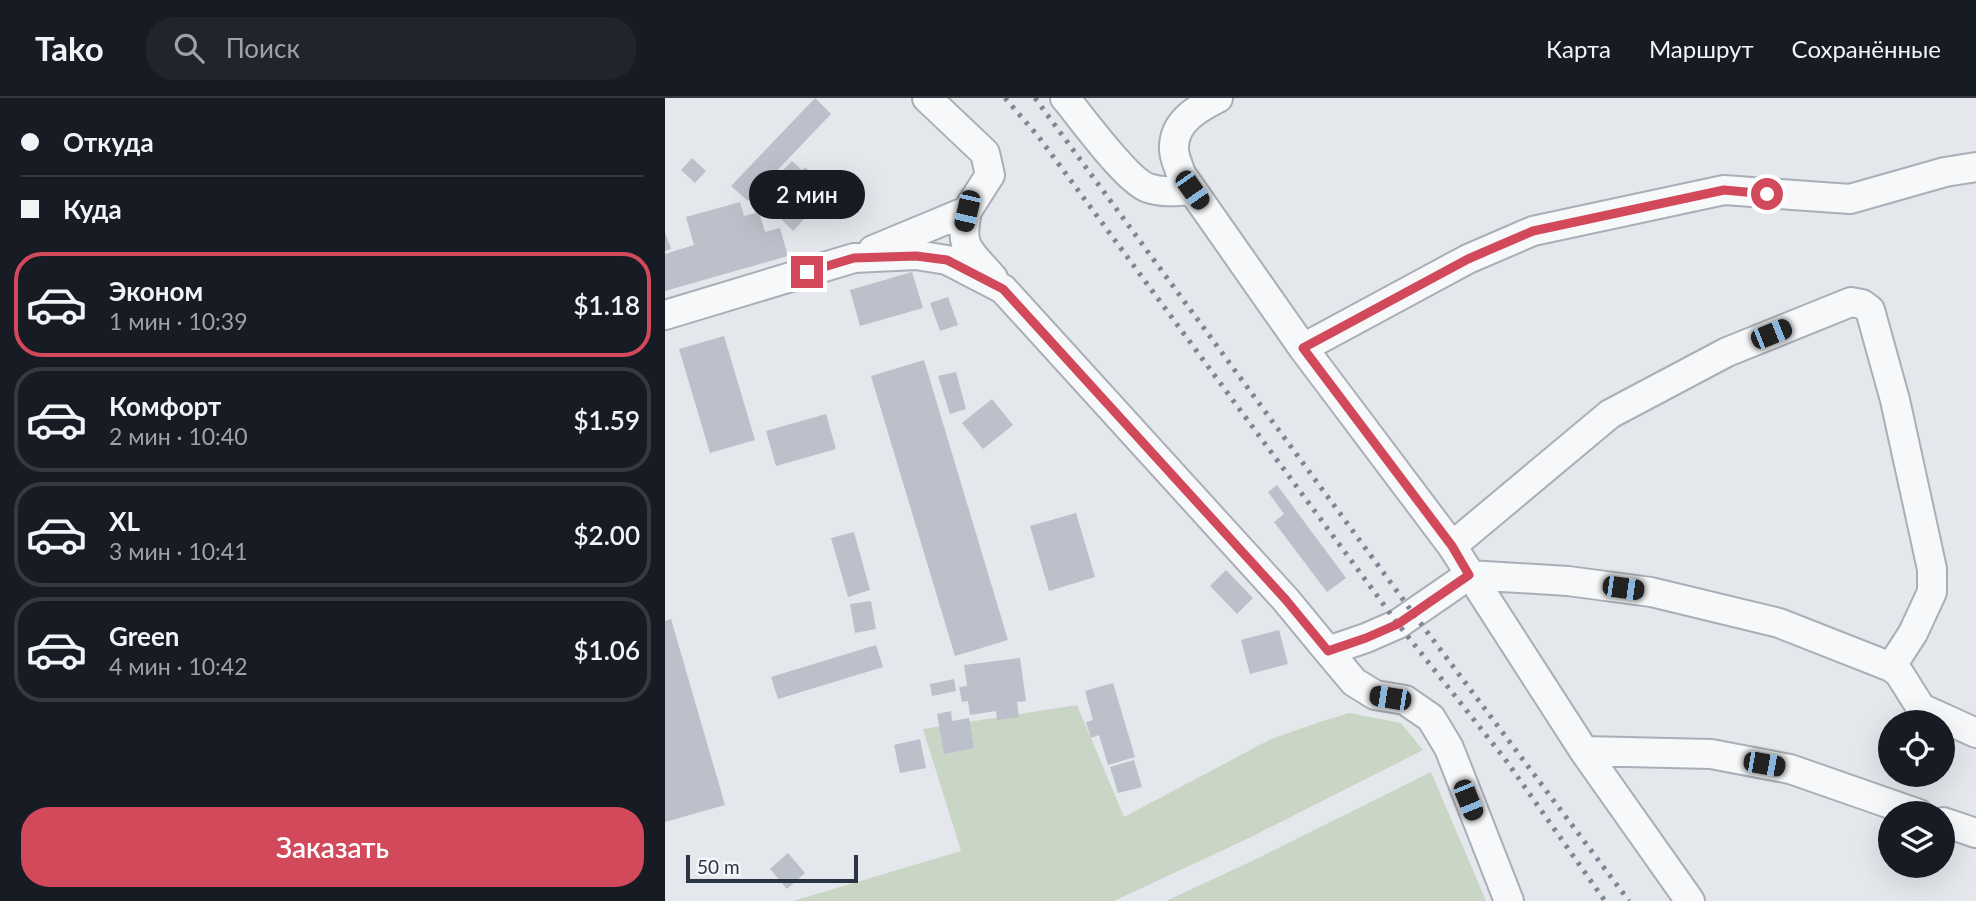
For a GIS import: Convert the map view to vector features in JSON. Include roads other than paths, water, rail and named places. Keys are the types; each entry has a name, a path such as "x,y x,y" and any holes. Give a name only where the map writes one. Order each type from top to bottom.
{"street":[{"path":"927,98 985,153 990,175 967,211 963,233 966,247 1277,590 1354,682 1375,695 1405,700 1431,718 1449,748 1509,901"},
{"path":"1065,98 1127,171 1146,187 1166,192 1192,190"},
{"path":"1218,98 1195,110 1179,126 1173,146 1181,174 1303,348 1452,546 1584,751 1690,901"},
{"path":"1303,348 1468,259 1533,231 1724,190 1850,199 1976,166"},
{"path":"665,315 854,258 967,211"},
{"path":"854,258 916,256 947,260 1003,289"},
{"path":"1452,546 1610,414 1727,352 1851,302 1862,304 1870,310 1895,400 1932,569 1932,592 1913,633 1891,667"},
{"path":"1328,651 1398,624 1469,575 1568,581 1651,592 1779,622 1891,667 1899,673 1921,708 1976,733"},
{"path":"1584,751 1711,754 1790,769 1882,801"},
{"path":"1955,826 1976,834"}],"railway":[{"path":"1005,98 1038,136 1398,624 1505,759 1605,901"},
{"path":"1035,98 1413,613 1629,901"}]}
